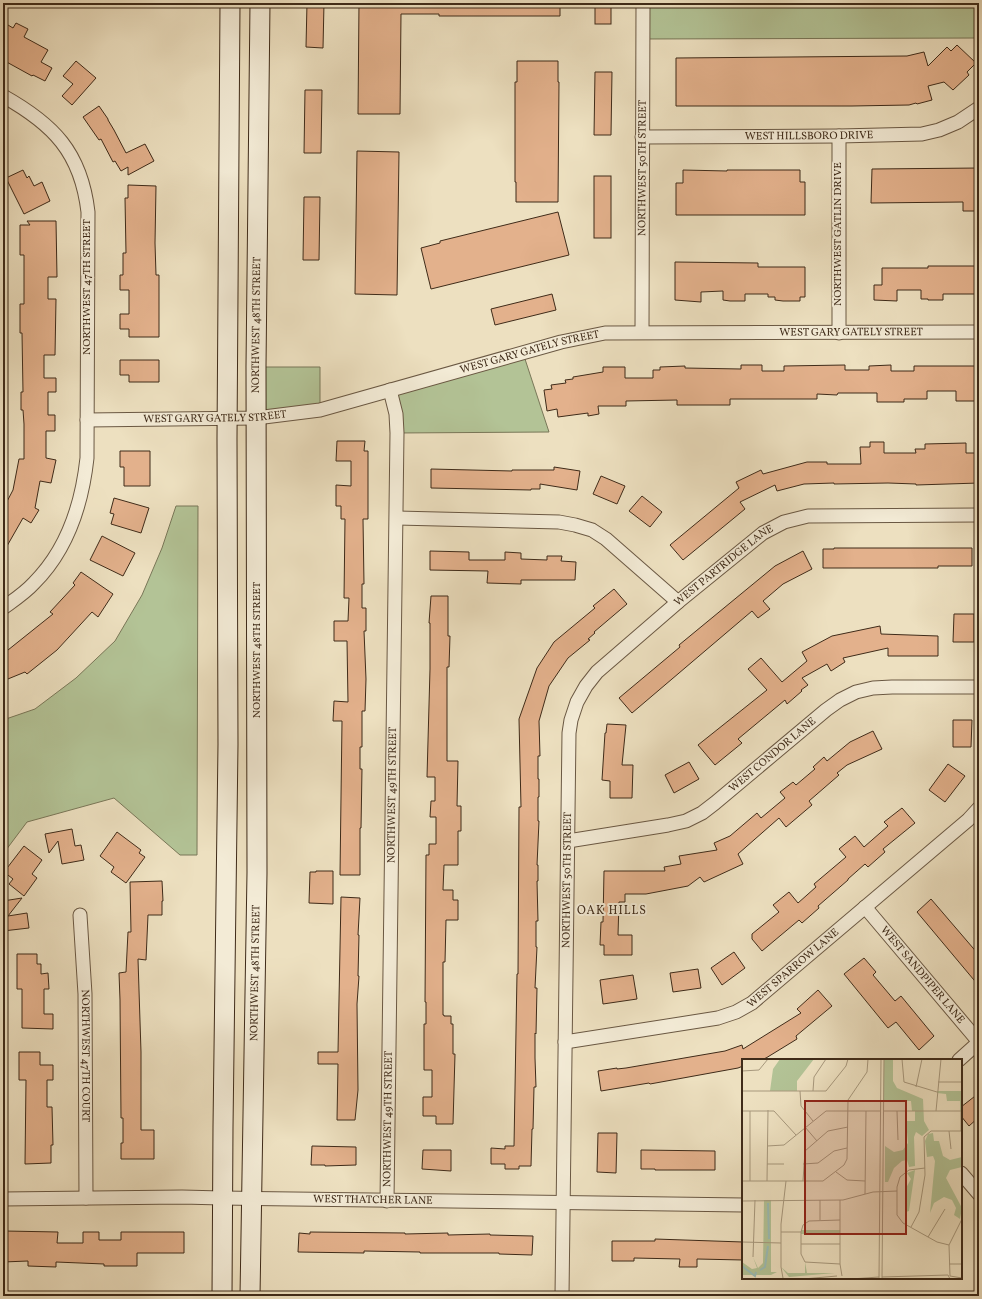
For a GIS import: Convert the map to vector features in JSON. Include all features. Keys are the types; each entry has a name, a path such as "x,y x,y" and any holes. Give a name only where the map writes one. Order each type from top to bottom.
{"main road":[{"path":"222,1296 228,744 230,3"},
{"name":"NORTHWEST 48TH STREET","path":"250,1296 257,873 256,418 260,3"}],"street":[{"name":"NORTHWEST 50TH STREET","path":"642,332 643,3"},
{"name":"NORTHWEST 47TH STREET","path":"3,96 22,106 49,126 67,149 83,185 88,212 87,458 84,484 77,513 56,556 46,570 21,595 3,608"},
{"name":"WEST HILLSBORO DRIVE","path":"642,137 922,134 939,130 958,122 975,112"},
{"name":"NORTHWEST GATLIN DRIVE","path":"839,136 839,333"},
{"name":"WEST GARY GATELY STREET","path":"87,420 256,418 320,410 582,337 606,333 979,332"},
{"name":"NORTHWEST 49TH STREET","path":"387,1201 397,518 396,414 390,390"},
{"name":"WEST PARTRIDGE LANE","path":"397,518 559,522 576,525 592,530 606,539 678,602 763,533 793,519 808,516 979,515"},
{"name":"NORTHWEST 50TH STREET","path":"563,1203 569,733 571,720 577,702 586,686 597,672 678,602"},
{"name":"WEST CONDOR LANE","path":"568,841 668,825 686,820 702,813 826,710 840,700 856,692 873,688 892,687 979,687"},
{"name":"WEST SPARROW LANE","path":"565,1042 718,1018 736,1012 752,1003 968,820 979,808"},
{"name":"WEST SANDPIPER LANE","path":"865,907 979,1042"},
{"name":"NORTHWEST 47TH COURT","path":"80,915 85,994 86,1198"},
{"path":"960,1059 979,1042"},
{"path":"962,1174 979,1194"},
{"name":"WEST THATCHER LANE","path":"3,1199 188,1197 742,1205"},
{"path":"562,1296 563,1203"}],"green space":[{"path":"979,3 979,38 643,39 643,4"},
{"path":"523,353 549,432 397,433 390,390"},
{"path":"256,367 320,367 320,410 256,418"},
{"path":"176,506 198,506 197,855 180,855 114,798 27,822 3,854 3,720 35,709 76,678 115,641 142,595 162,548"}],"building":[{"path":"307,3 324,3 323,48 306,47"},
{"path":"359,3 560,3 560,16 439,16 439,14 401,14 400,114 358,114"},
{"path":"595,3 611,3 611,24 595,24"},
{"path":"3,22 13,28 16,23 28,29 24,37 48,50 41,62 52,68 45,81 33,75 32,76 3,60"},
{"path":"957,45 976,63 967,72 969,75 953,90 944,82 928,86 932,100 917,104 852,106 676,106 676,58 907,56 924,52 928,66 947,47 951,51"},
{"path":"76,61 96,78 72,105 62,96 73,84 63,76"},
{"path":"517,61 558,61 558,202 516,202 515,82 517,82"},
{"path":"595,72 612,72 611,135 594,135"},
{"path":"305,90 322,90 321,153 304,153"},
{"path":"99,106 108,119 126,153 145,144 154,161 128,175 128,167 121,171 115,161 113,162 101,139 99,140 83,117"},
{"path":"357,151 399,152 397,295 355,294"},
{"path":"979,168 979,211 963,211 963,202 871,203 872,169"},
{"path":"23,170 27,178 29,176 34,186 42,182 50,201 24,214 6,178"},
{"path":"683,170 800,170 800,182 805,182 805,215 676,215 676,183 683,183"},
{"path":"594,176 611,176 611,238 594,238"},
{"path":"128,185 156,186 155,243 156,275 159,275 159,337 129,337 129,329 120,329 120,314 129,314 129,290 120,290 120,275 123,275 123,253 126,253 125,198 128,198"},
{"path":"304,197 320,197 319,260 303,260"},
{"path":"558,212 569,255 431,289 421,248 440,243 440,241"},
{"path":"27,221 56,221 57,277 48,277 48,299 56,299 55,355 44,355 44,378 56,378 56,392 48,392 48,415 55,415 55,431 46,431 46,458 56,460 51,483 40,481 35,508 39,510 31,523 23,518 3,553 3,509 13,490 19,459 24,459 24,424 23,410 21,410 21,392 23,392 20,304 24,304 24,255 20,255 20,225 30,225"},
{"path":"675,262 758,263 758,267 805,267 805,297 800,297 800,301 783,301 775,300 775,297 768,297 768,294 745,294 745,301 730,301 723,300 723,291 701,292 701,302 675,300"},
{"path":"928,266 979,266 979,294 943,294 943,300 928,300 921,299 921,290 897,290 897,301 874,300 874,285 882,285 882,268 928,268"},
{"path":"552,294 556,310 495,325 491,309"},
{"path":"120,360 159,360 159,382 129,382 129,375 120,375"},
{"path":"741,365 762,365 762,371 784,371 784,366 845,365 845,370 869,370 869,366 891,365 891,371 914,371 914,366 976,366 976,378 979,378 979,401 956,401 956,391 927,391 927,399 904,399 904,402 877,402 877,393 838,393 837,395 817,394 817,399 730,399 730,405 677,405 677,400 626,401 626,406 598,406 599,414 588,416 588,413 558,417 557,409 547,411 544,390 552,389 551,385 566,383 565,380 573,379 573,377 603,372 603,367 625,367 625,378 653,378 653,370 660,370 660,367 685,366 685,368 741,369"},
{"path":"337,441 365,441 364,451 368,451 368,519 363,519 364,584 362,584 362,608 366,608 366,631 364,631 366,679 365,711 362,711 362,747 360,747 360,769 362,769 360,875 340,875 342,721 333,721 334,701 348,702 347,641 334,641 334,621 348,621 349,598 344,598 345,519 341,519 341,506 336,506 336,485 351,486 351,461 336,461"},
{"path":"870,442 884,442 884,453 916,453 915,449 925,449 925,444 966,443 966,453 979,453 979,483 916,485 888,483 804,484 777,491 775,485 740,502 745,509 683,560 670,545 739,488 736,482 761,470 763,474 807,462 827,462 827,464 861,464 860,447 870,447"},
{"path":"120,451 150,451 150,486 124,486 124,467 120,467"},
{"path":"554,467 580,471 577,490 540,484 540,489 531,490 431,488 431,469 512,471 554,470"},
{"path":"601,476 625,486 617,504 593,494"},
{"path":"642,496 662,512 650,527 629,511"},
{"path":"114,498 149,508 141,533 111,524 114,514 110,513"},
{"path":"102,536 135,553 123,576 90,560"},
{"path":"972,548 972,566 938,566 938,568 823,568 823,549"},
{"path":"430,551 469,552 469,560 505,560 505,552 521,553 521,559 547,560 547,556 562,556 561,561 576,562 575,580 521,580 521,584 487,583 488,571 430,570"},
{"path":"803,551 812,569 783,584 763,601 770,609 758,618 752,611 632,713 619,698 680,647 679,645 775,566"},
{"path":"81,572 113,594 98,617 92,612 57,650 27,674 25,672 3,681 3,654 53,614 50,612 75,585 73,583"},
{"path":"614,589 627,604 594,632 595,633 588,639 590,640 568,658 549,686 539,721 540,756 538,756 539,821 537,865 538,921 536,921 537,947 535,988 537,988 536,1034 535,1033 536,1087 534,1087 531,1166 519,1166 519,1169 505,1169 505,1164 491,1164 491,1148 505,1149 505,1146 514,1146 518,974 519,807 521,807 519,719 537,668 554,642 595,608 593,606"},
{"path":"431,596 448,596 448,636 450,636 449,667 447,667 447,761 458,761 457,806 461,806 461,831 458,831 458,865 444,865 443,890 453,890 453,900 458,900 458,920 446,920 445,962 443,962 443,1015 451,1016 451,1024 453,1024 453,1054 455,1054 453,1124 436,1124 436,1116 423,1116 423,1097 432,1097 432,1070 424,1070 424,1024 426,1024 426,855 429,855 429,844 436,844 436,817 430,817 431,801 435,801 435,777 427,777 430,669 429,623"},
{"path":"954,614 974,614 974,642 953,642"},
{"path":"880,626 881,634 938,636 938,656 888,656 888,648 843,658 845,662 831,671 827,664 802,678 808,685 801,690 802,691 787,704 785,700 738,739 742,743 715,765 698,745 767,690 748,669 761,658 782,682 807,661 802,652 832,636"},
{"path":"953,720 972,720 971,747 953,747"},
{"path":"607,724 626,725 622,765 633,765 632,798 610,798 610,781 602,780"},
{"path":"873,731 882,749 847,765 837,773 839,775 809,801 812,805 786,827 779,818 738,854 743,864 704,882 700,877 688,886 646,894 625,894 625,902 619,902 618,935 632,935 632,955 604,955 604,945 600,945 601,922 603,922 604,871 665,871 664,867 681,864 679,856 717,850 714,843 730,836 757,813 761,818 785,798 780,792 793,782 796,785 815,769 813,767 824,757 827,761 850,742"},
{"path":"689,762 699,779 674,793 665,775"},
{"path":"948,764 965,776 945,802 929,790"},
{"path":"902,808 915,823 883,849 885,852 868,867 865,864 848,879 818,906 819,908 802,923 799,920 762,951 752,939 752,934 779,912 773,905 789,892 798,903 816,887 814,884 846,857 839,849 855,836 864,847 888,826 884,822"},
{"path":"72,829 75,846 81,845 84,860 62,864 58,841 49,853 45,834"},
{"path":"117,832 141,850 139,853 145,857 126,883 111,872 114,867 100,856"},
{"path":"24,846 42,860 32,874 37,878 24,896 9,884 13,879 4,872"},
{"path":"333,871 333,904 309,903 310,872"},
{"path":"162,881 162,915 148,915 146,960 138,959 141,1052 141,1130 154,1130 154,1159 121,1159 121,1143 123,1143 123,1118 121,1118 119,973 126,972 128,932 131,932 130,882"},
{"path":"341,897 360,898 358,935 359,976 357,1004 358,1090 355,1120 337,1120 338,1064 318,1064 318,1052 338,1052"},
{"path":"22,898 8,916 27,913 29,928 3,931 3,901"},
{"path":"931,899 979,955 979,986 917,912"},
{"path":"734,952 745,968 722,985 711,968"},
{"path":"17,954 37,954 37,964 41,964 41,974 48,973 49,989 44,989 44,1014 53,1014 53,1029 22,1028 22,989 17,989"},
{"path":"864,958 876,972 873,975 895,1001 901,996 934,1036 919,1050 896,1022 888,1028 844,974"},
{"path":"698,969 701,988 673,992 670,973"},
{"path":"633,975 637,999 603,1004 600,980"},
{"path":"818,990 832,1006 796,1036 797,1039 766,1058 742,1059 742,1066 738,1068 650,1084 601,1091 598,1071 626,1068 725,1051 742,1045 743,1049 801,1013 797,1009"},
{"path":"19,1052 40,1052 40,1065 53,1065 53,1080 47,1080 47,1107 52,1107 53,1145 51,1145 51,1163 25,1164 26,1080 19,1080"},
{"path":"979,1093 979,1117 969,1126 962,1117 962,1106"},
{"path":"598,1133 617,1133 616,1173 597,1172"},
{"path":"312,1146 356,1147 356,1165 311,1165"},
{"path":"423,1150 451,1150 451,1171 422,1169"},
{"path":"641,1150 715,1151 715,1170 641,1169"},
{"path":"5,1231 58,1232 57,1243 83,1243 83,1232 99,1232 99,1240 121,1240 121,1232 184,1232 184,1253 137,1253 137,1266 104,1266 104,1264 56,1262 56,1267 28,1266 28,1261 3,1262 3,1241 6,1241"},
{"path":"310,1232 405,1234 448,1233 448,1235 490,1234 533,1236 532,1255 499,1253 364,1251 364,1253 298,1252 299,1233 310,1234"},
{"path":"655,1239 742,1242 742,1260 697,1259 697,1267 679,1267 680,1259 634,1258 634,1261 612,1261 612,1241 655,1241"}],"district":[{"name":"OAK HILLS","path":"612,911"}]}
